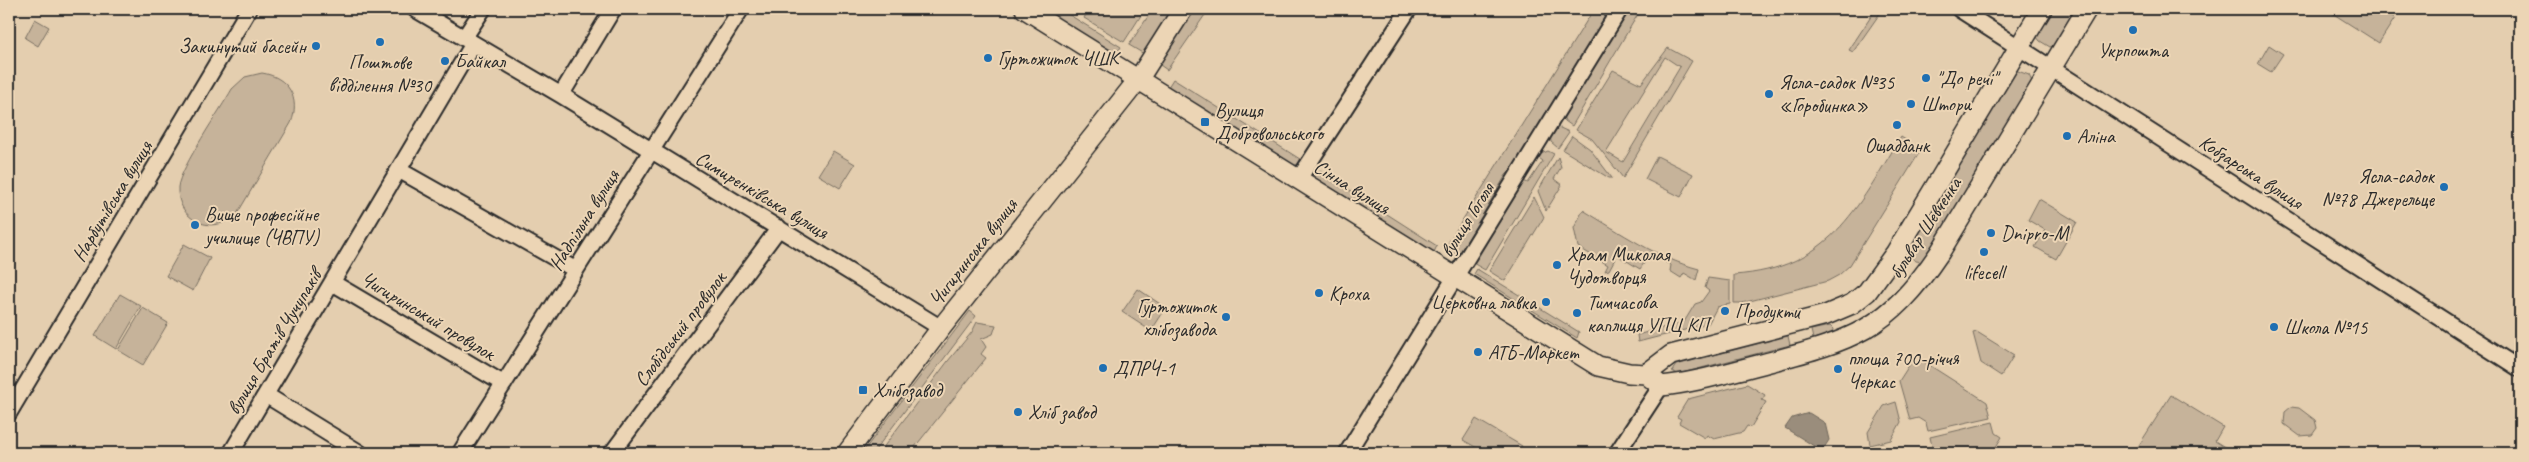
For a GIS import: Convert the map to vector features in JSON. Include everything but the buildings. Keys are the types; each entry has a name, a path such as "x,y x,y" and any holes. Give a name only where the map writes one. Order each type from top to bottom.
{"main road":[{"name":"Сінна вулиця","path":"1025,9 1598,366 1630,373 1646,374"},
{"name":"Чигиринська вулиця","path":"847,453 941,328 1138,80 1183,9"},
{"name":"бульвар Шевченка","path":"1646,374 1671,355 1826,315 1852,304 1867,292 1896,252 2042,9"},
{"name":"бульвар Шевченка","path":"1661,386 1692,381 1839,342 1868,328 1893,311 1911,293 1940,252 2087,9"},
{"path":"1867,292 1893,311"},
{"path":"1646,374 1661,386"}],"street":[{"name":"Нарбутівська вулиця","path":"9,414 249,9"},
{"name":"Симиренківська вулиця","path":"414,9 562,95 941,328"},
{"name":"вулиця Братів Чучупаків","path":"231,453 399,170 468,41 483,9"},
{"path":"562,95 613,9"},
{"name":"Надпільна вулиця","path":"460,453 741,9"},
{"path":"1298,180 1409,9"},
{"name":"вулиця Гоголя","path":"1347,453 1620,9"},
{"name":"Кобзарська вулиця","path":"1959,9 2520,369"},
{"path":"399,170 576,270"},
{"name":"Слобідський провулок","path":"612,453 779,228"},
{"name":"Чигиринський провулок","path":"333,283 504,384"},
{"path":"1617,453 1661,386"},
{"path":"266,395 360,453"}],"shaded area":[{"path":"1042,9 1060,9 1121,47 1116,54"},
{"path":"1089,9 1145,9 1124,42 1084,18"},
{"path":"1153,9 1171,9 1171,11 1144,54 1129,45"},
{"path":"1191,9 1209,9 1167,70 1160,65 1161,59"},
{"path":"1594,9 1613,9 1524,156 1506,175 1458,256 1445,248"},
{"path":"1626,9 1641,9 1572,126 1565,121 1562,114"},
{"path":"1876,9 1883,9 1853,52 1849,50"},
{"path":"2050,9 2079,9 2056,45 2050,47 2036,36"},
{"path":"2335,9 2381,9 2395,18 2379,43 2332,13"},
{"path":"35,19 49,27 38,46 25,38"},
{"path":"2269,45 2283,54 2271,72 2258,64"},
{"path":"1668,48 1692,61 1623,178 1592,139 1576,130 1613,70 1641,84","holes":["1665,57 1680,67 1623,162 1606,152"]},
{"path":"2015,70 2029,75 2033,84 1923,262 1916,261 1905,252"},
{"path":"262,73 279,79 290,90 294,105 291,123 237,214 219,224 208,225 198,222 189,216 180,203 178,187 180,178 232,89 245,77"},
{"path":"1173,79 1303,161 1300,165 1294,165 1168,87"},
{"path":"1558,127 1569,132 1558,148 1551,142 1551,137 1552,131"},
{"path":"1572,136 1590,149 1612,178 1563,150"},
{"path":"1901,137 1921,150 1850,265 1839,275 1828,281 1742,303 1734,303 1734,275 1767,270 1794,261 1817,248 1836,231 1869,189"},
{"path":"833,151 855,164 840,188 818,175"},
{"path":"1548,151 1554,154 1485,270 1471,262 1521,180 1528,183 1543,161 1536,156"},
{"path":"1657,156 1693,174 1681,197 1645,179"},
{"path":"1558,157 1561,167 1554,179 1562,185 1546,211 1538,191"},
{"path":"1312,166 1437,246 1434,252 1314,177"},
{"path":"1534,197 1544,217 1505,281 1489,271"},
{"path":"2039,199 2077,222 2056,259 2035,247 2045,230 2028,220"},
{"path":"1583,210 1654,252 1699,269 1696,280 1684,273 1681,278 1670,271 1671,265 1650,254 1640,269 1617,255 1609,270 1605,271 1608,265 1578,247 1574,228"},
{"path":"184,244 210,258 193,291 166,276"},
{"path":"1477,269 1579,332 1577,338 1474,274"},
{"path":"1708,278 1730,281 1730,304 1717,307 1708,324 1638,342 1637,335 1684,322 1695,304 1701,302 1709,291 1705,288"},
{"path":"1138,289 1166,308 1151,331 1122,312"},
{"path":"120,294 141,306 116,349 95,336"},
{"path":"143,308 168,323 143,365 118,350"},
{"path":"970,311 976,316 873,453 862,453"},
{"path":"977,322 996,325 993,334 981,339 986,347 981,354 986,358 910,453 879,453 972,332"},
{"path":"1830,326 1833,329 1832,334 1813,339 1811,330"},
{"path":"1977,332 2014,355 2001,376 1981,363 1973,333"},
{"path":"1788,336 1790,345 1678,374 1672,371 1676,365"},
{"path":"1915,356 1987,402 1991,417 1928,431 1926,423 1918,418 1910,420 1899,381"},
{"path":"1747,384 1765,395 1762,400 1766,402 1751,427 1747,426 1743,432 1714,439 1707,435 1705,438 1679,423 1681,419 1677,417 1688,399"},
{"path":"2171,395 2223,427 2215,441 2234,453 2134,453"},
{"path":"1896,402 1901,422 1891,440 1870,445 1868,432 1884,406"},
{"path":"2291,407 2299,408 2315,420 2317,428 2312,435 2300,436 2284,424 2285,412"},
{"path":"1809,413 1825,423 1829,440 1822,451 1785,428 1792,418"},
{"path":"1476,419 1522,446 1518,453 1486,453 1463,440"},
{"path":"1993,422 1996,433 2002,437 1992,453 1928,453 1932,446 1930,437"}],"place":[{"name":"Укрпошта","path":"2133,30"},
{"name":"Поштове відділення №30","path":"380,42"},
{"name":"Закинутий басейн","path":"316,46"},
{"name":"Гуртожиток ЧШК","path":"988,58"},
{"name":"Байкал","path":"445,61"},
{"name":"\"До речі\"","path":"1926,78"},
{"name":"Ясла-садок №35 «Горобинка»","path":"1769,94"},
{"name":"Штори","path":"1911,104"},
{"name":"Вулиця Добровольського","path":"1205,122"},
{"name":"Ощадбанк","path":"1897,125"},
{"name":"Аліна","path":"2067,136"},
{"name":"Ясла-садок №78 Джерельце","path":"2444,187"},
{"name":"Вище професійне училище (ЧВПУ)","path":"195,225"},
{"name":"Dnipro-M","path":"1991,233"},
{"name":"lifecell","path":"1984,252"},
{"name":"Храм Миколая Чудотворця","path":"1557,265"},
{"name":"Кроха","path":"1319,293"},
{"name":"Церковна лавка","path":"1546,302"},
{"name":"Продукти","path":"1725,311"},
{"name":"Тимчасова каплиця УПЦ КП","path":"1577,313"},
{"name":"Гуртожиток хлібозавода","path":"1226,317"},
{"name":"Школа №15","path":"2274,327"},
{"name":"АТБ-Маркет","path":"1478,352"},
{"name":"ДПРЧ-1","path":"1103,368"},
{"name":"площа 700-річчя Черкас","path":"1838,369"},
{"name":"Хлібозавод","path":"863,390"},
{"name":"Хліб завод","path":"1018,412"}]}
